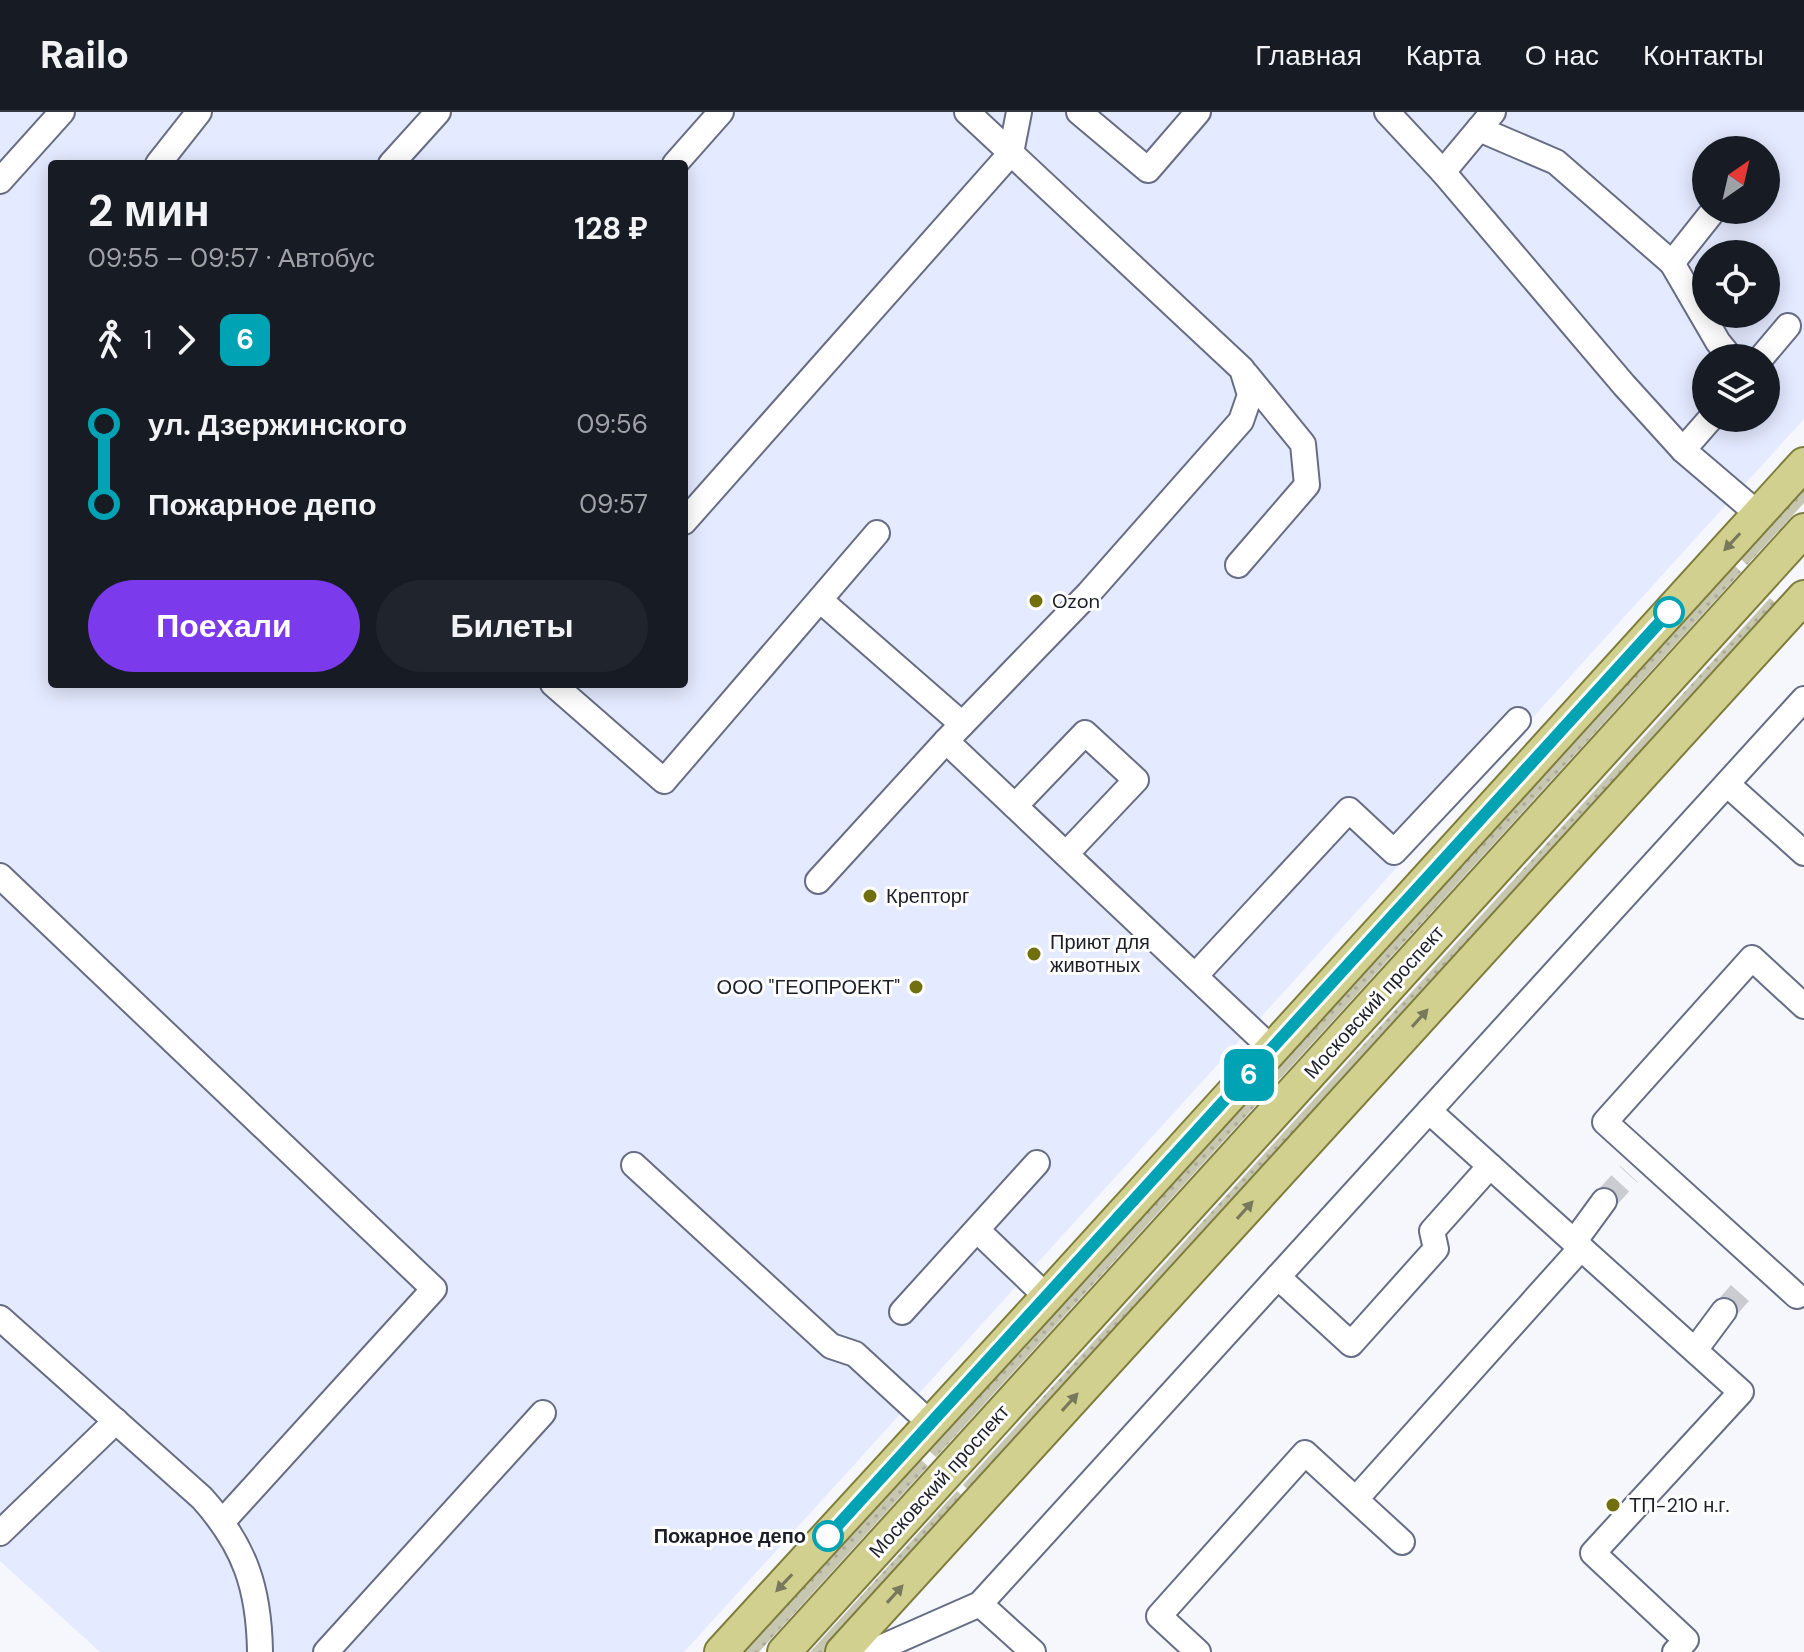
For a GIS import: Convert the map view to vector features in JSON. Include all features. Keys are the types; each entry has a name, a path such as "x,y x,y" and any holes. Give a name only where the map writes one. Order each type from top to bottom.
{"main road":[{"path":"721,1652 1804,464"},
{"name":"Московский проспект","path":"784,1652 1804,530"},
{"path":"842,1652 1804,597"}],"street":[{"path":"0,181 62,112"},
{"path":"161,160 199,112"},
{"path":"395,160 438,112"},
{"path":"679,160 721,112"},
{"path":"967,112 1242,369 1303,444 1307,485 1238,565"},
{"path":"688,517 1011,153 1019,112"},
{"path":"1079,112 1148,170 1198,112"},
{"path":"1387,112 1443,172 1683,450 1758,514"},
{"path":"1443,172 1486,120 1556,162 1672,263 1720,344"},
{"path":"1672,263 1703,224"},
{"path":"1773,344 1788,326"},
{"path":"818,881 954,732 1089,593 1241,421 1250,395 1242,369"},
{"path":"1683,450 1699,432"},
{"path":"558,688 664,781 877,533"},
{"path":"820,600 954,732 1015,806 1272,1049"},
{"path":"871,1652 980,1604 1804,699"},
{"path":"1195,976 1349,810 1394,852 1514,724 1540,754"},
{"path":"1015,806 1085,733 1136,780 1066,854"},
{"path":"1727,784 1804,853"},
{"path":"0,876 434,1289 223,1521"},
{"path":"1797,1296 1758,1277 1638,1166 1605,1122 1752,958 1804,1006"},
{"path":"1429,1111 1741,1392 1593,1553 1686,1640 1675,1652"},
{"path":"902,1312 1037,1163"},
{"path":"634,1165 831,1346 855,1354 931,1424"},
{"path":"1278,1277 1351,1344 1436,1249 1432,1231 1490,1166"},
{"path":"1356,1499 1578,1245 1604,1201"},
{"path":"977,1230 1047,1297"},
{"path":"1695,1350 1724,1311"},
{"path":"0,1318 202,1498 223,1521 244,1560 256,1598 260,1652"},
{"path":"326,1652 543,1413"},
{"path":"0,1533 116,1421"},
{"path":"1198,1652 1159,1616 1305,1453 1402,1542"},
{"path":"980,1604 1033,1652"}],"shaded area":[{"path":"0,112 1804,112 1804,419 684,1652 100,1652 0,1561"}],"green space":[{"path":"1804,488 1804,503 1747,565 1740,558"},
{"path":"1734,565 1741,572 936,1457 928,1450"},
{"path":"1770,598 1778,605 971,1492 963,1485"},
{"path":"920,1459 928,1466 759,1652 744,1652"},
{"path":"957,1491 966,1499 826,1652 810,1652"}],"tunnel":[{"path":"1604,1201 1629,1174"},
{"path":"1724,1311 1748,1284"}],"bus line":[{"name":"6","path":"828,1536 1669,612"}],"place":[{"name":"Ozon","path":"1036,601"},
{"name":"Крепторг","path":"870,896"},
{"name":"Приют для животных","path":"1034,954"},
{"name":"ООО \"ГЕОПРОЕКТ\"","path":"916,987"},
{"name":"ТП-210 н.г.","path":"1613,1505"},
{"name":"Пожарное депо","path":"828,1536"}]}
